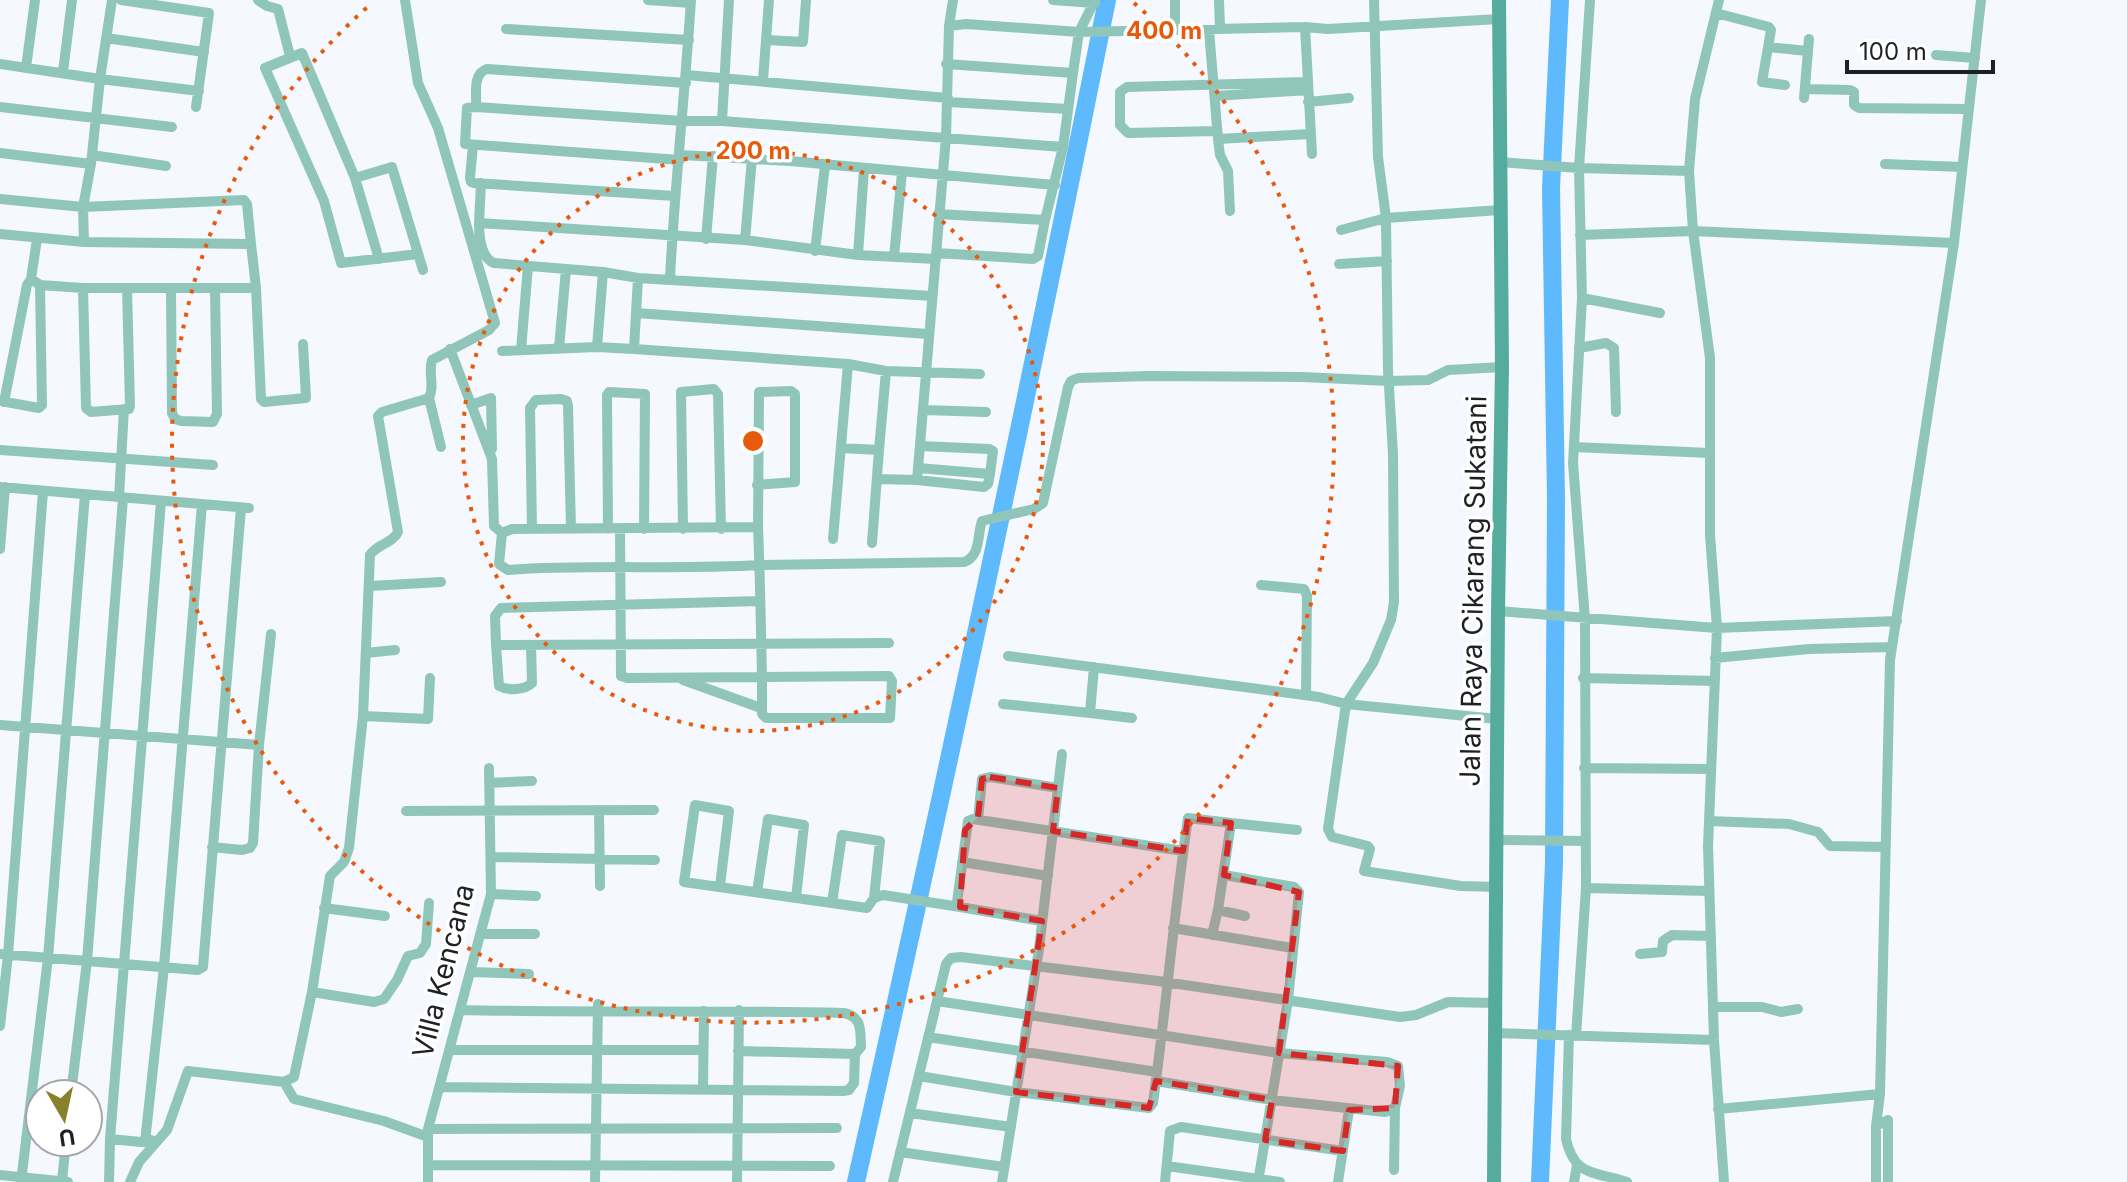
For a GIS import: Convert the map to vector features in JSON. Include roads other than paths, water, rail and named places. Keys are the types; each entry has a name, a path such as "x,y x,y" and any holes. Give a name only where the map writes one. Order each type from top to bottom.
{"main road":[{"name":"Jalan Raya Cikarang Sukatani","path":"1494,1182 1502,367 1499,0"}],"street":[{"path":"26,68 35,0"},
{"path":"63,72 72,0"},
{"path":"84,242 83,207 112,0"},
{"path":"121,0 209,13 196,107"},
{"path":"258,0 278,9 290,56"},
{"path":"405,0 418,83 438,128 495,323 489,330 450,349 431,363 433,390 429,398 441,447"},
{"path":"648,0 691,1 672,236 670,277 673,279"},
{"path":"722,121 729,0"},
{"path":"763,80 769,0"},
{"path":"767,40 803,42 806,0"},
{"path":"918,474 946,137 946,64 953,0"},
{"path":"479,223 745,240 858,255 1033,259 1038,256 1055,185 1073,73 1095,2 1053,0"},
{"path":"1175,0 1175,29"},
{"path":"1219,0 1214,29 1217,135 1220,155 1228,171 1230,211"},
{"path":"1374,0 1378,157 1386,218 1394,602 1391,620 1373,663 1346,704 1329,833 1332,837 1368,846 1370,849 1364,871 1461,886 1497,887"},
{"path":"1590,0 1579,168 1582,298 1574,447 1585,620 1582,841 1586,888 1570,1035 1566,1139 1569,1153 1583,1171 1627,1182"},
{"path":"1717,0 1695,99 1689,171 1693,231 1710,347 1710,535 1717,628 1710,769 1709,891 1714,1040 1724,1182"},
{"path":"1876,1182 1892,647 1954,243 1981,0"},
{"path":"1716,13 1769,27 1762,82 1785,85"},
{"path":"949,26 966,24 1084,32 1126,29 1328,29 1499,19"},
{"path":"1305,27 1312,154"},
{"path":"506,29 689,40"},
{"path":"106,38 204,52"},
{"path":"1809,39 1804,93 1850,90 1854,92 1854,105 1859,108 1968,109"},
{"path":"1768,47 1807,51"},
{"path":"379,259 355,178 302,53 265,68 324,201 341,263 379,259 418,254"},
{"path":"1936,55 1975,58"},
{"path":"0,64 199,91"},
{"path":"946,64 1073,73"},
{"path":"476,107 477,76 487,69 686,79 724,77 1068,109"},
{"path":"1310,134 1131,134 1123,129 1119,116 1120,92 1127,87 1308,91 1349,98"},
{"path":"0,107 172,127"},
{"path":"1055,185 752,158 680,158 473,145 464,141 465,115 467,108 476,107 722,121 1063,147"},
{"path":"473,145 471,182 675,196"},
{"path":"0,153 166,166"},
{"path":"706,239 713,156"},
{"path":"745,240 752,158"},
{"path":"1499,162 1689,171"},
{"path":"1885,164 1962,167"},
{"path":"815,251 825,165"},
{"path":"355,178 392,167 423,270"},
{"path":"858,255 864,169"},
{"path":"894,257 902,172"},
{"path":"481,183 479,223 488,261 638,278 932,296"},
{"path":"0,199 83,207 244,200 247,204 256,288 261,399 264,402 306,398 303,344"},
{"path":"1341,230 1386,218 1500,210"},
{"path":"938,214 1045,220"},
{"path":"1580,235 1693,231 1954,243"},
{"path":"0,234 84,242 251,244"},
{"path":"37,239 35,282 42,405 39,408 2,401 27,285 35,282 83,288 256,288"},
{"path":"1339,264 1387,261"},
{"path":"521,350 528,266"},
{"path":"559,348 566,269"},
{"path":"597,347 603,272"},
{"path":"634,349 638,278"},
{"path":"83,288 86,408 91,412 129,409 130,406 127,288"},
{"path":"171,289 172,413 175,419 181,421 213,422 217,414 215,289"},
{"path":"1582,298 1660,313"},
{"path":"636,313 928,334"},
{"path":"1579,348 1606,343 1614,348 1616,412"},
{"path":"502,351 597,347 848,364 886,371 980,374"},
{"path":"450,349 492,459"},
{"path":"833,539 848,364"},
{"path":"502,533 499,564 508,570 964,562 972,558 984,519 1034,509 1043,503 1068,387 1071,381 1078,378 1428,380 1448,370 1502,367"},
{"path":"872,543 886,371"},
{"path":"683,529 681,392 714,389 718,394 721,529"},
{"path":"644,529 645,394 609,392 620,672 624,678 676,677 762,677 889,676 892,681 891,717 766,718 761,708 762,677 760,565 757,485 759,392 791,391 795,394 795,482 757,485"},
{"path":"130,1182 139,1162 172,1120 188,1071 284,1082 294,1077 312,992 331,874 344,862 349,848 363,716 370,555 375,548 395,538 398,532 378,416 382,412 429,398"},
{"path":"471,405 491,398 494,526 502,533"},
{"path":"532,529 530,408 536,400 561,399 567,401 568,406 571,529"},
{"path":"73,1078 87,961 121,498 124,409"},
{"path":"924,410 986,412"},
{"path":"877,479 918,474 990,474 993,451 989,449 920,446"},
{"path":"1574,447 1710,453"},
{"path":"841,448 879,450"},
{"path":"0,450 213,465"},
{"path":"0,549 2,487 245,508 221,742 203,967 198,970 4,954"},
{"path":"0,1026 43,491"},
{"path":"21,1179 48,958 85,494"},
{"path":"109,1182 161,501"},
{"path":"145,1142 164,967 202,504"},
{"path":"502,533 512,529 758,527"},
{"path":"370,586 441,582"},
{"path":"1261,585 1304,589 1307,596 1306,695"},
{"path":"531,645 532,683 526,688 499,686 495,616 501,608 760,601"},
{"path":"1498,611 1717,628 1897,621"},
{"path":"212,847 242,850 250,848 253,843 259,745 271,634"},
{"path":"496,645 889,643"},
{"path":"1715,658 1809,649 1892,647"},
{"path":"366,653 395,650"},
{"path":"1008,656 1306,695 1346,704 1497,719"},
{"path":"1090,713 1094,667"},
{"path":"676,677 761,708"},
{"path":"363,716 428,719 430,678"},
{"path":"1583,678 1715,681"},
{"path":"1003,704 1132,718"},
{"path":"0,725 259,745"},
{"path":"1002,1182 1036,966 1062,754"},
{"name":"Villa Kencana","path":"428,1182 428,1133 491,894 489,768"},
{"path":"1584,768 1710,769"},
{"path":"978,820 982,779 990,777 1058,788"},
{"path":"489,783 532,781"},
{"path":"720,886 729,811 695,805 684,882 867,908 874,898 880,841 842,835 832,903"},
{"path":"599,810 600,886"},
{"path":"406,811 654,810"},
{"path":"919,1076 1016,1092 1149,1108 1153,1103 1188,818 1297,830"},
{"path":"757,892 768,819 804,825 796,898"},
{"path":"960,907 957,902 968,821 1183,851"},
{"path":"1709,821 1779,822 1818,832 1830,846 1885,847"},
{"path":"1212,935 1231,823"},
{"path":"1497,840 1582,841"},
{"path":"491,857 655,860"},
{"path":"962,862 1048,876"},
{"path":"1224,875 1298,889 1288,1000 1258,1180"},
{"path":"1586,888 1709,891"},
{"path":"491,894 536,896"},
{"path":"874,898 883,895 1042,921"},
{"path":"312,992 374,1002 384,999 408,956 420,953 426,944 429,903"},
{"path":"324,908 385,916"},
{"path":"1218,910 1245,916"},
{"path":"1173,928 1292,948"},
{"path":"480,934 535,934"},
{"path":"1640,954 1662,952 1663,941 1672,935 1711,936"},
{"path":"893,1182 946,964 951,958 1169,983 1400,1017 1416,1015 1448,1002 1494,1003"},
{"path":"471,972 529,974"},
{"path":"937,1001 1279,1053 1387,1062 1398,1066 1400,1086 1395,1108 1394,1170"},
{"path":"1713,1007 1762,1007 1781,1012 1798,1009"},
{"path":"595,1182 598,1009"},
{"path":"440,1087 849,1090 854,1083 855,1054 861,1047 860,1025 851,1014 739,1010 460,1010"},
{"path":"737,1182 739,1010"},
{"path":"703,1090 704,1011"},
{"path":"1494,1033 1714,1040"},
{"path":"928,1037 1023,1051 1272,1100 1349,1110 1385,1112 1395,1108"},
{"path":"450,1050 702,1050"},
{"path":"738,1051 855,1054"},
{"path":"284,1082 294,1099 428,1133 596,1127 837,1128"},
{"path":"1718,1109 1880,1094"},
{"path":"1338,1182 1349,1110"},
{"path":"910,1113 1011,1127"},
{"path":"1876,1126 1888,1120 1888,1182"},
{"path":"1165,1182 1170,1131 1181,1127 1343,1151"},
{"path":"110,1139 145,1142 160,1138"},
{"path":"900,1152 1004,1167"},
{"path":"0,1175 65,1181 66,1158"},
{"path":"428,1165 830,1166"},
{"path":"1574,1182 1577,1165"},
{"path":"1167,1166 1280,1182"}],"waterway":[{"path":"856,1182 985,592 1107,0"},
{"path":"1540,1182 1554,863 1556,498 1551,188 1560,0"}]}
